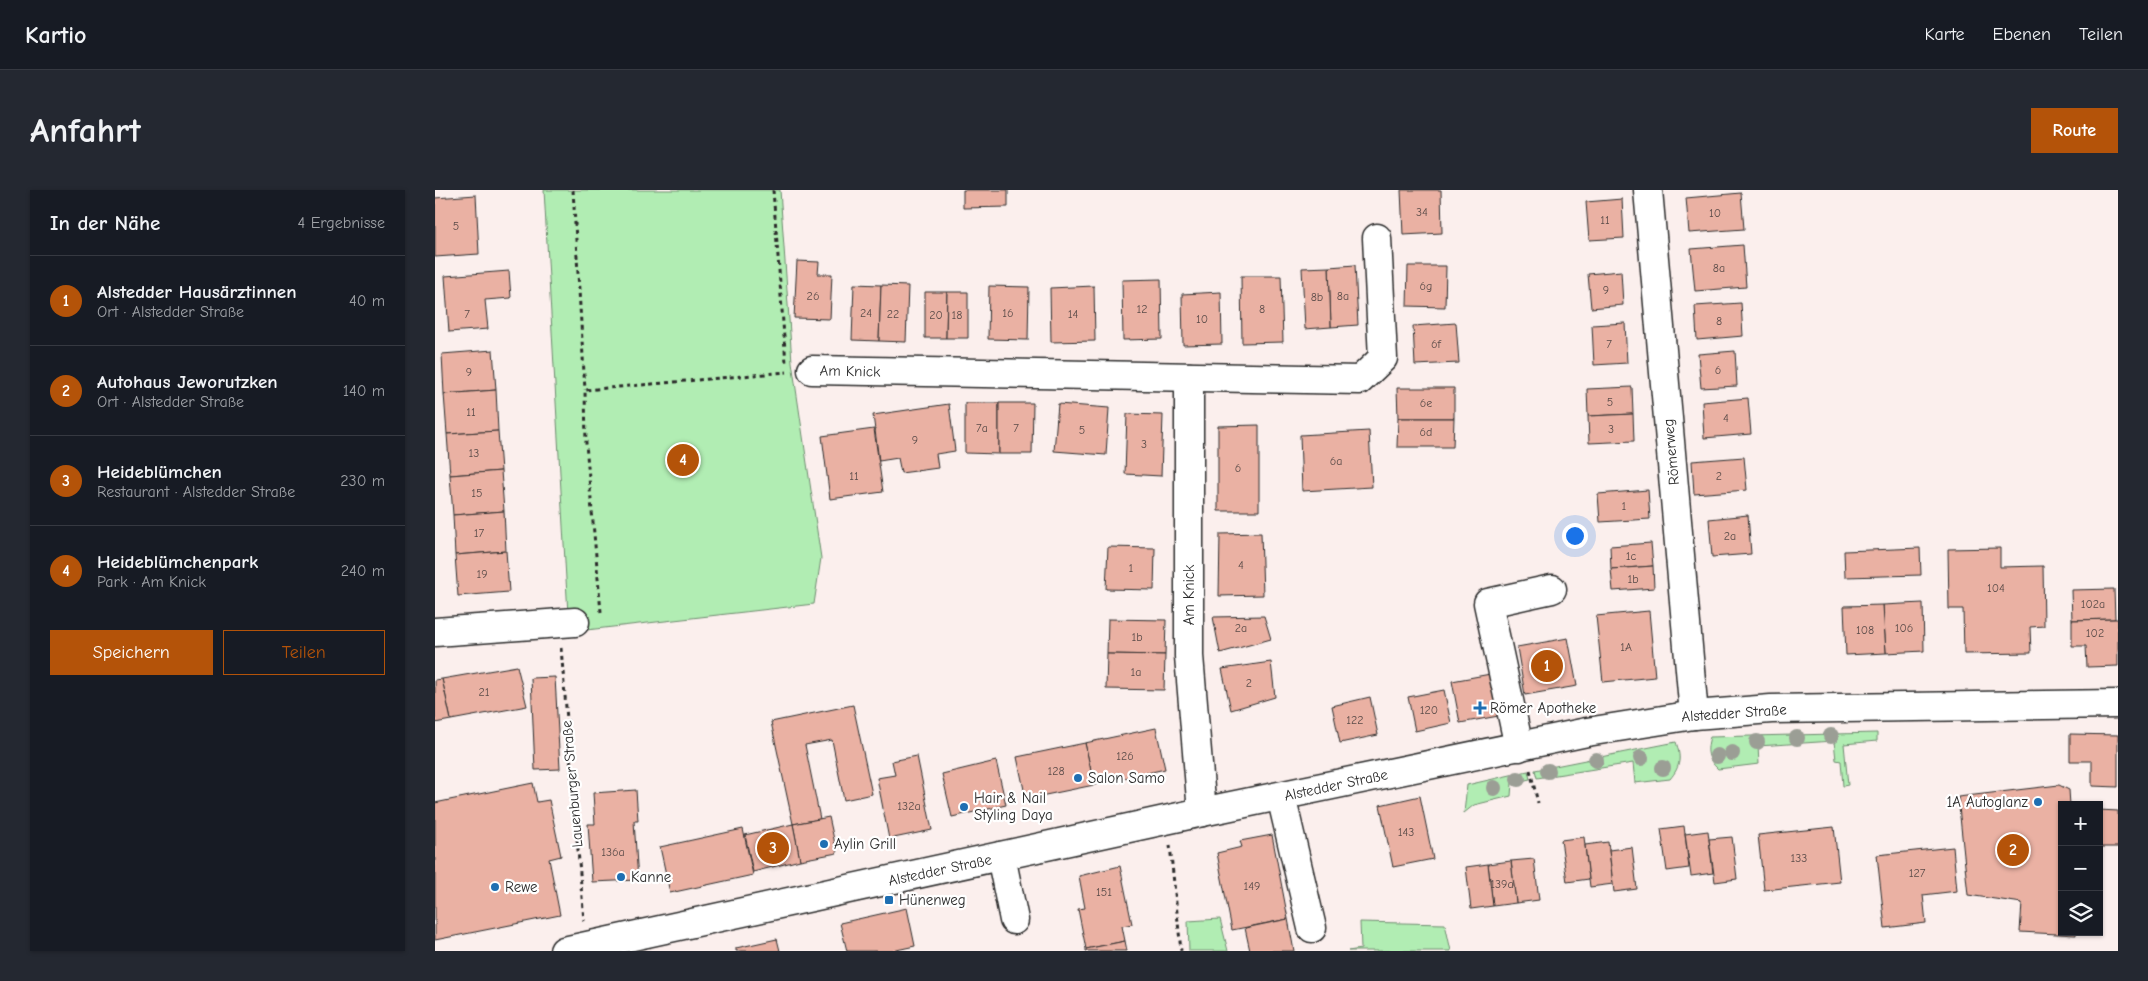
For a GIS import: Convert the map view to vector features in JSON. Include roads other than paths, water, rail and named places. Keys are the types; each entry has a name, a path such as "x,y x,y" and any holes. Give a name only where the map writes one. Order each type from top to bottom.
{"street":[{"name":"Römerweg","path":"1648,190 1694,715"},
{"name":"Am Knick","path":"799,371 1360,380 1383,358 1377,238"},
{"name":"Am Knick","path":"1189,377 1189,656 1202,812"},
{"path":"1524,757 1488,603 1552,589"},
{"path":"435,632 567,622"},
{"name":"Alstedder Straße","path":"575,949 645,942 1001,856 1202,812 1281,796 1524,757 1587,732 1694,715 1811,708 2118,704"},
{"path":"1281,796 1312,928"},
{"path":"1001,856 1014,920"}],"place":[{"name":"Heideblümchenpark","path":"683,460"},
{"name":"Alstedder Hausärztinnen","path":"1547,666"},
{"name":"Römer Apotheke","path":"1480,708"},
{"name":"Salon Samo","path":"1078,778"},
{"name":"1A Autoglanz","path":"2038,802"},
{"name":"Hair & Nail Styling Daya","path":"964,807"},
{"name":"Aylin Grill","path":"824,844"},
{"name":"Heideblümchen","path":"773,848"},
{"name":"Autohaus Jeworutzken","path":"2013,850"},
{"name":"Kanne","path":"621,877"},
{"name":"Rewe","path":"495,887"},
{"name":"Hünenweg","path":"889,900"}]}
